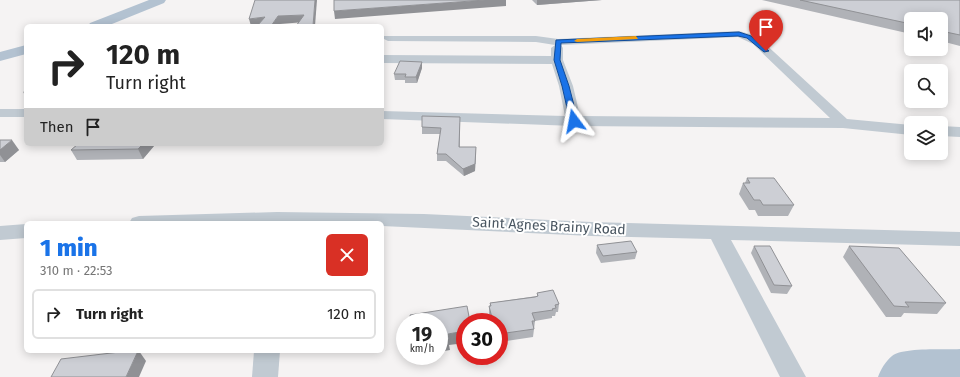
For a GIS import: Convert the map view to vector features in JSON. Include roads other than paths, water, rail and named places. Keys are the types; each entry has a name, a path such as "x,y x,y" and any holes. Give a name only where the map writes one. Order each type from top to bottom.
{"main road":[{"path":"100,24 160,0"},
{"path":"13,55 24,50"},
{"path":"894,377 904,365 960,363"}],"street":[{"path":"388,38 536,39 558,42 739,34 757,42 843,123"},
{"path":"558,42 557,60 566,86 574,121"},
{"path":"384,59 557,60"},
{"path":"0,113 24,113"},
{"path":"384,115 574,121 843,123 904,129"},
{"path":"948,131 960,132"},
{"name":"Saint Agnes Brainy Road","path":"231,221 424,220 591,229 960,239"},
{"path":"0,233 24,231"},
{"path":"717,232 792,377"},
{"path":"265,377 268,353"}]}
